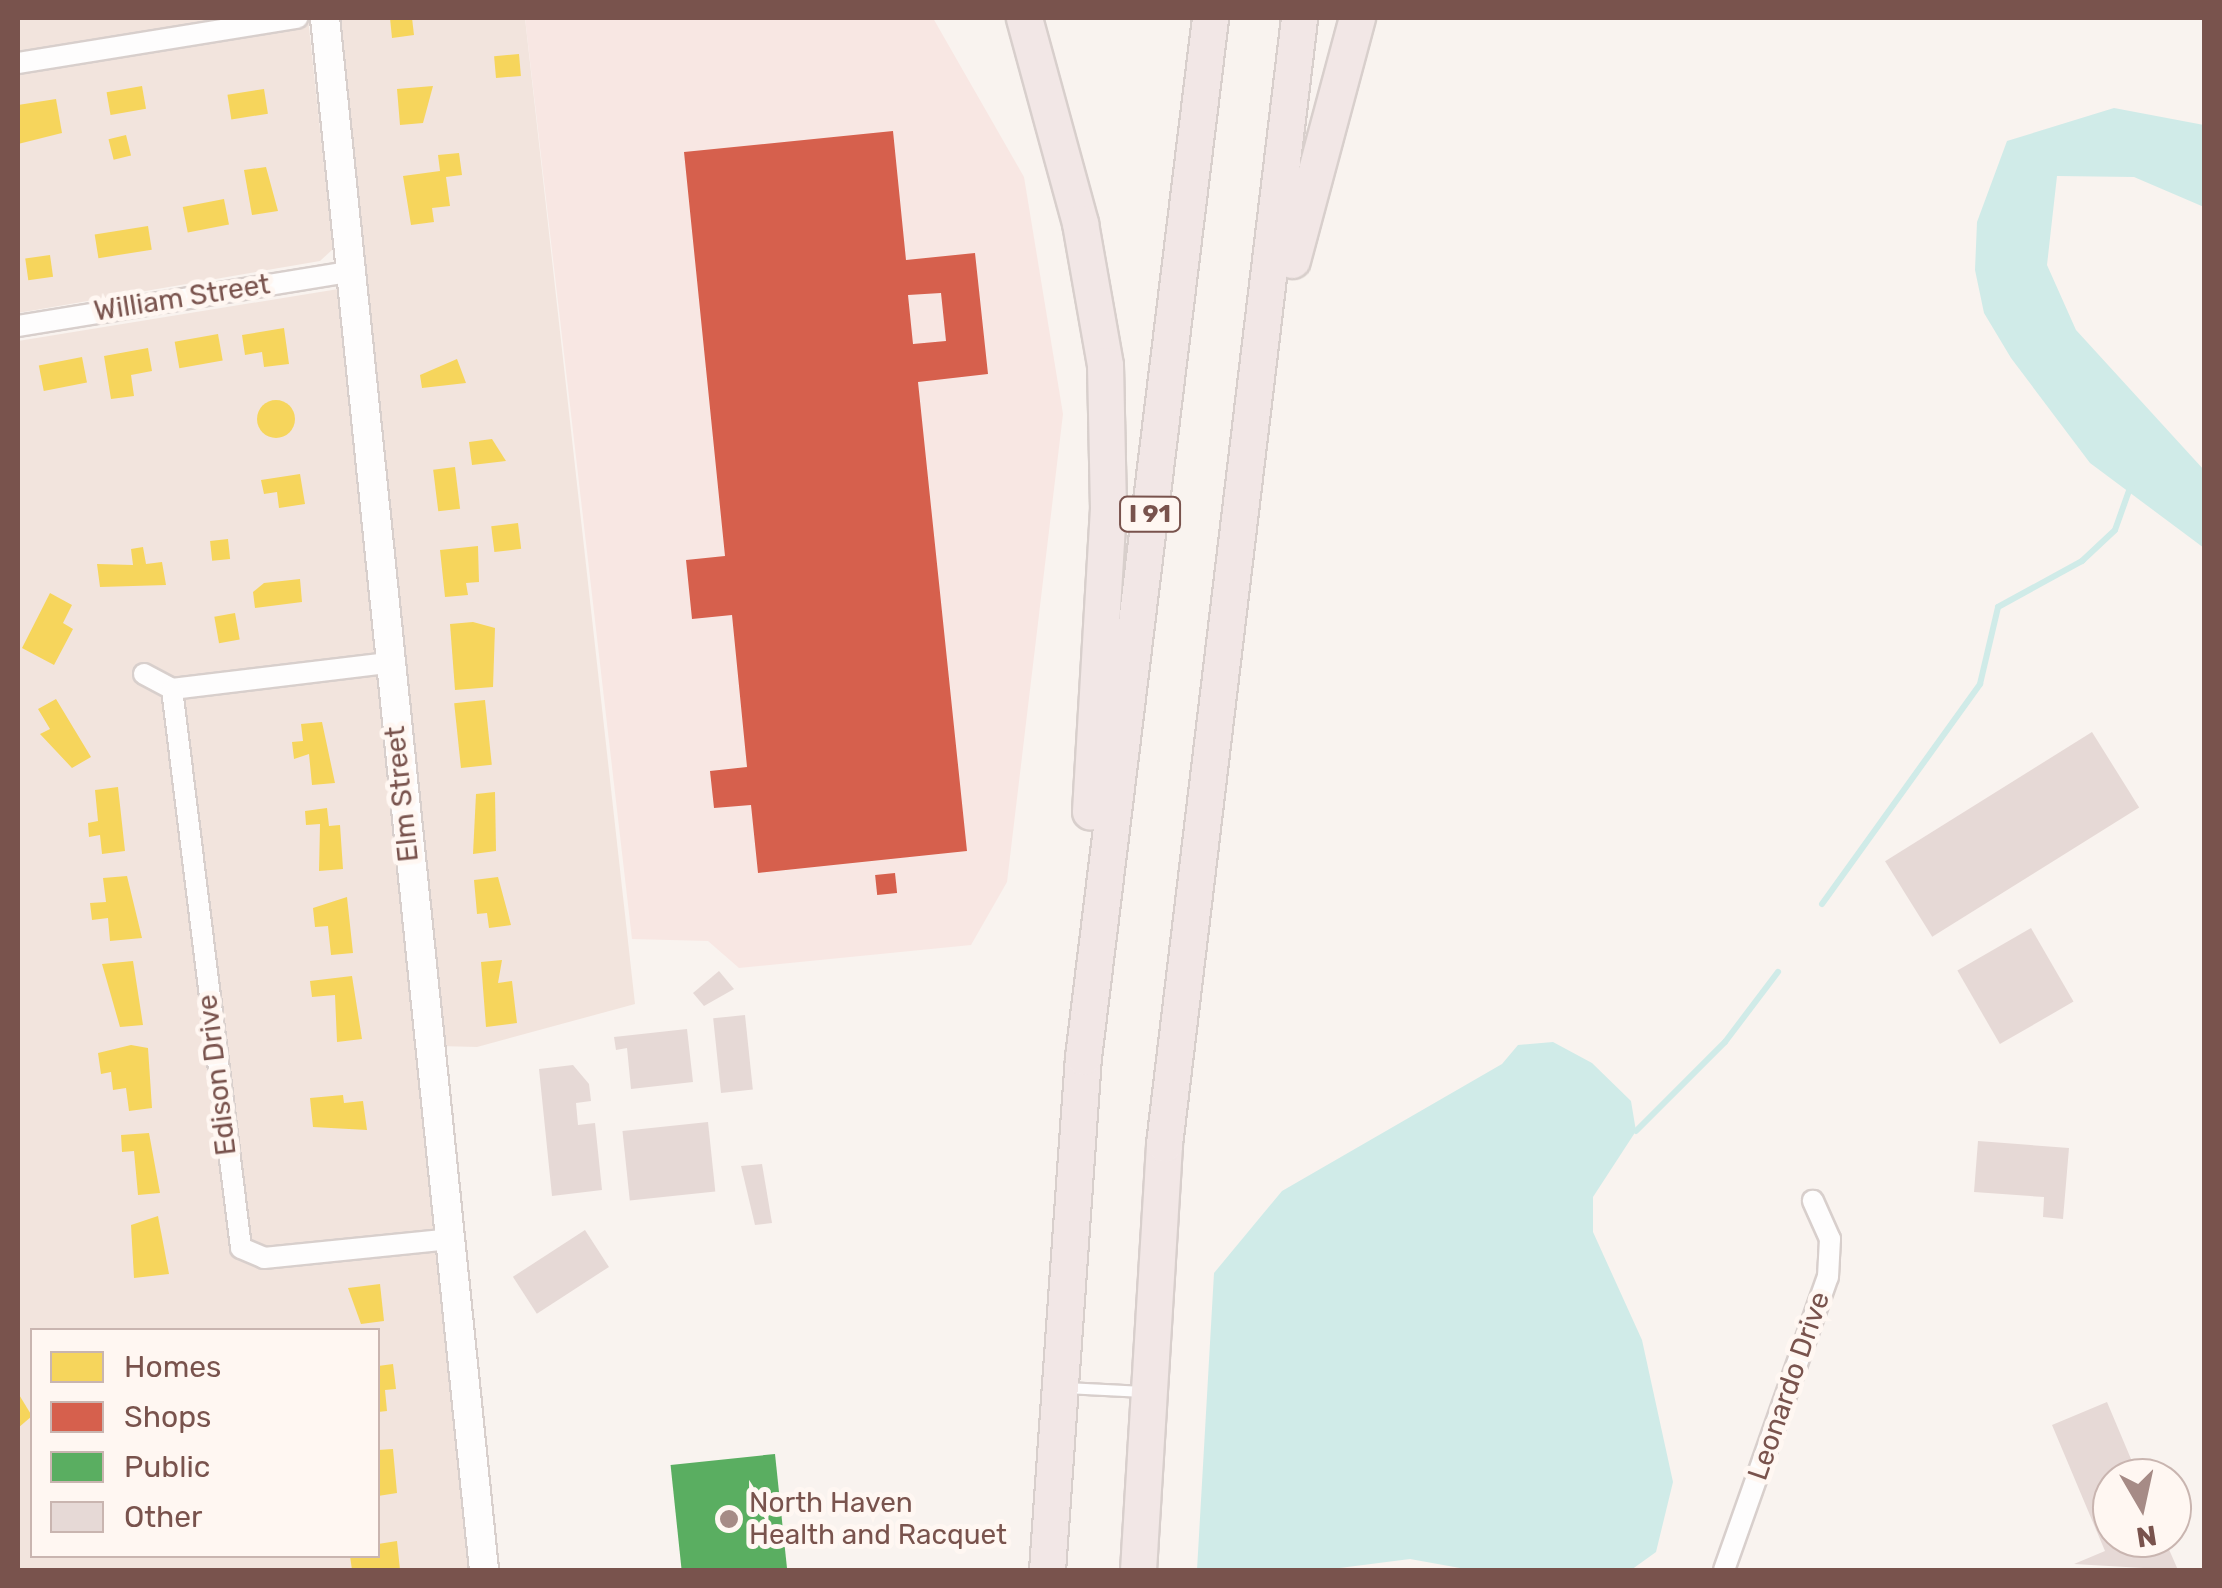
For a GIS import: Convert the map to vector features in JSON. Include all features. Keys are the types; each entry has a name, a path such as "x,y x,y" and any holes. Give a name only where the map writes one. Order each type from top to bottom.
{"highway":[{"path":"1024,18 1087,252 1107,399 1101,685 1078,927 1089,1011"},
{"name":"I 91","path":"1047,1570 1056,1388 1089,1011 1210,18"},
{"path":"1138,1570 1145,1392 1170,1084 1300,18"},
{"path":"1252,410 1280,345 1307,184 1358,18"}],"street":[{"path":"18,63 297,18"},
{"name":"Elm Street","path":"325,18 347,272 484,1570"},
{"name":"William Street","path":"18,326 347,272"},
{"path":"144,674 172,689 388,662"},
{"name":"Edison Drive","path":"172,689 241,1248 264,1258 450,1238"},
{"name":"Leonardo Drive","path":"1724,1570 1828,1277 1830,1238 1813,1201"}],"lane":[{"path":"1056,1388 1145,1392"}],"shaded area":[{"path":"18,18 308,18 333,249 320,261 18,313"},
{"path":"336,18 525,18 635,1004 477,1047 439,1046 472,1570 18,1570 18,341 363,285"},
{"path":"525,18 933,18 1024,177 1063,414 1007,882 971,945 739,968 708,941 632,939"}],"water":[{"path":"2114,108 2204,125 2204,207 2134,177 2057,176 2047,265 2076,330 2204,470 2204,548 2090,463 2011,358 1984,313 1975,270 1977,222 2007,141"},
{"path":"1553,1042 1592,1063 1631,1101 1636,1131 1593,1197 1593,1232 1642,1340 1673,1482 1656,1552 1631,1570 1471,1570 1410,1559 1324,1570 1197,1570 1214,1273 1282,1191 1502,1064 1518,1045"}],"building: Homes":[{"path":"390,18 412,18 414,35 392,38"},
{"path":"519,54 521,76 496,78 494,56"},
{"path":"142,86 146,109 111,115 107,92"},
{"path":"433,86 423,123 400,125 397,89"},
{"path":"264,89 268,114 231,119 227,95"},
{"path":"56,99 62,133 18,144 18,105"},
{"path":"126,135 131,155 114,160 109,139"},
{"path":"459,153 462,175 446,177 450,206 432,208 434,222 411,225 403,176 440,171 438,155"},
{"path":"266,167 278,211 252,215 244,170"},
{"path":"224,199 229,225 188,233 183,207"},
{"path":"148,226 152,250 98,258 95,234"},
{"path":"50,255 53,277 28,280 25,258"},
{"path":"284,328 289,364 264,367 262,352 245,355 242,335"},
{"path":"218,334 223,361 179,368 175,342"},
{"path":"148,348 152,371 131,375 134,396 111,399 104,356"},
{"path":"82,357 87,383 44,391 39,365"},
{"path":"457,359 466,383 422,388 420,375"},
{"path":"276,400 289,406 295,419 289,432 276,438 263,432 257,419 263,406"},
{"path":"492,439 506,461 472,465 469,442"},
{"path":"455,467 460,509 438,511 433,470"},
{"path":"300,474 305,504 279,508 277,492 264,494 261,480"},
{"path":"518,523 521,549 494,552 491,526"},
{"path":"228,539 230,559 212,561 210,541"},
{"path":"478,546 479,582 466,583 468,595 445,597 440,550"},
{"path":"143,547 146,564 162,562 166,585 100,587 97,564 133,565 131,549"},
{"path":"300,579 302,602 255,608 253,592 264,583"},
{"path":"50,593 72,605 63,623 73,629 54,665 22,648"},
{"path":"235,613 240,640 219,643 214,617"},
{"path":"473,622 495,628 493,687 455,690 450,624"},
{"path":"56,699 91,757 72,768 40,734 50,729 38,709"},
{"path":"485,700 492,765 461,768 454,703"},
{"path":"322,722 335,783 312,785 309,754 294,759 292,742 303,741 301,724"},
{"path":"118,787 125,851 102,854 100,835 89,837 88,823 98,821 95,790"},
{"path":"495,792 496,851 473,854 476,794"},
{"path":"327,808 329,826 340,825 343,869 319,871 320,824 306,825 305,811"},
{"path":"127,876 142,938 110,941 108,918 92,920 90,903 106,902 103,878"},
{"path":"498,877 511,925 489,928 487,913 477,914 474,880"},
{"path":"347,897 353,953 331,955 328,926 315,927 313,908"},
{"path":"502,960 498,983 512,981 517,1023 486,1027 481,962"},
{"path":"133,961 143,1025 120,1027 102,964"},
{"path":"352,976 362,1039 337,1042 335,995 312,997 310,981"},
{"path":"131,1045 148,1048 152,1108 129,1111 126,1088 113,1090 111,1072 101,1074 98,1053"},
{"path":"343,1095 344,1103 363,1101 367,1130 313,1127 310,1098"},
{"path":"149,1133 160,1193 138,1195 134,1151 122,1152 121,1135"},
{"path":"158,1216 169,1274 134,1278 131,1225"},
{"path":"380,1284 384,1321 361,1324 348,1288"},
{"path":"393,1364 396,1389 385,1390 387,1411 380,1412 380,1366"},
{"path":"18,1393 30,1418 18,1428"},
{"path":"393,1449 397,1493 380,1496 380,1450"},
{"path":"397,1541 400,1570 352,1570 350,1558 380,1558 380,1544"}],"building: Shops":[{"path":"893,131 906,260 975,253 988,374 918,382 967,851 758,873 751,805 714,808 710,771 747,767 732,615 692,619 686,560 725,556 684,152","holes":["941,293 946,341 913,344 908,295"]},
{"path":"895,873 897,893 877,895 875,875"}],"building: Public":[{"name":"North Haven Health and Racquet","path":"775,1454 787,1570 682,1570 671,1465"}],"building: Other":[{"path":"2092,732 2139,807 1932,937 1885,861"},
{"path":"2031,928 2074,1002 2000,1044 1957,970"},
{"path":"719,971 734,989 704,1006 693,993"},
{"path":"745,1015 753,1090 721,1093 713,1018"},
{"path":"687,1029 693,1082 631,1089 627,1048 616,1050 614,1037"},
{"path":"573,1065 589,1084 591,1101 576,1103 578,1125 595,1123 602,1190 552,1196 539,1069"},
{"path":"708,1122 715,1192 630,1201 622,1131"},
{"path":"1978,1141 2069,1148 2063,1219 2043,1217 2044,1197 1974,1192"},
{"path":"762,1164 772,1223 755,1225 741,1166"},
{"path":"585,1230 609,1267 537,1314 513,1277"},
{"path":"2107,1402 2131,1458 2092,1458 2092,1520 2052,1425"},
{"path":"2092,1556 2173,1558 2178,1570 2074,1564"}],"waterway":[{"path":"1822,904 1980,684 1998,607 2082,561 2115,530 2131,485"},
{"path":"1636,1131 1725,1042 1778,972"}],"place":[{"name":"North Haven Health and Racquet","path":"729,1519"}]}
